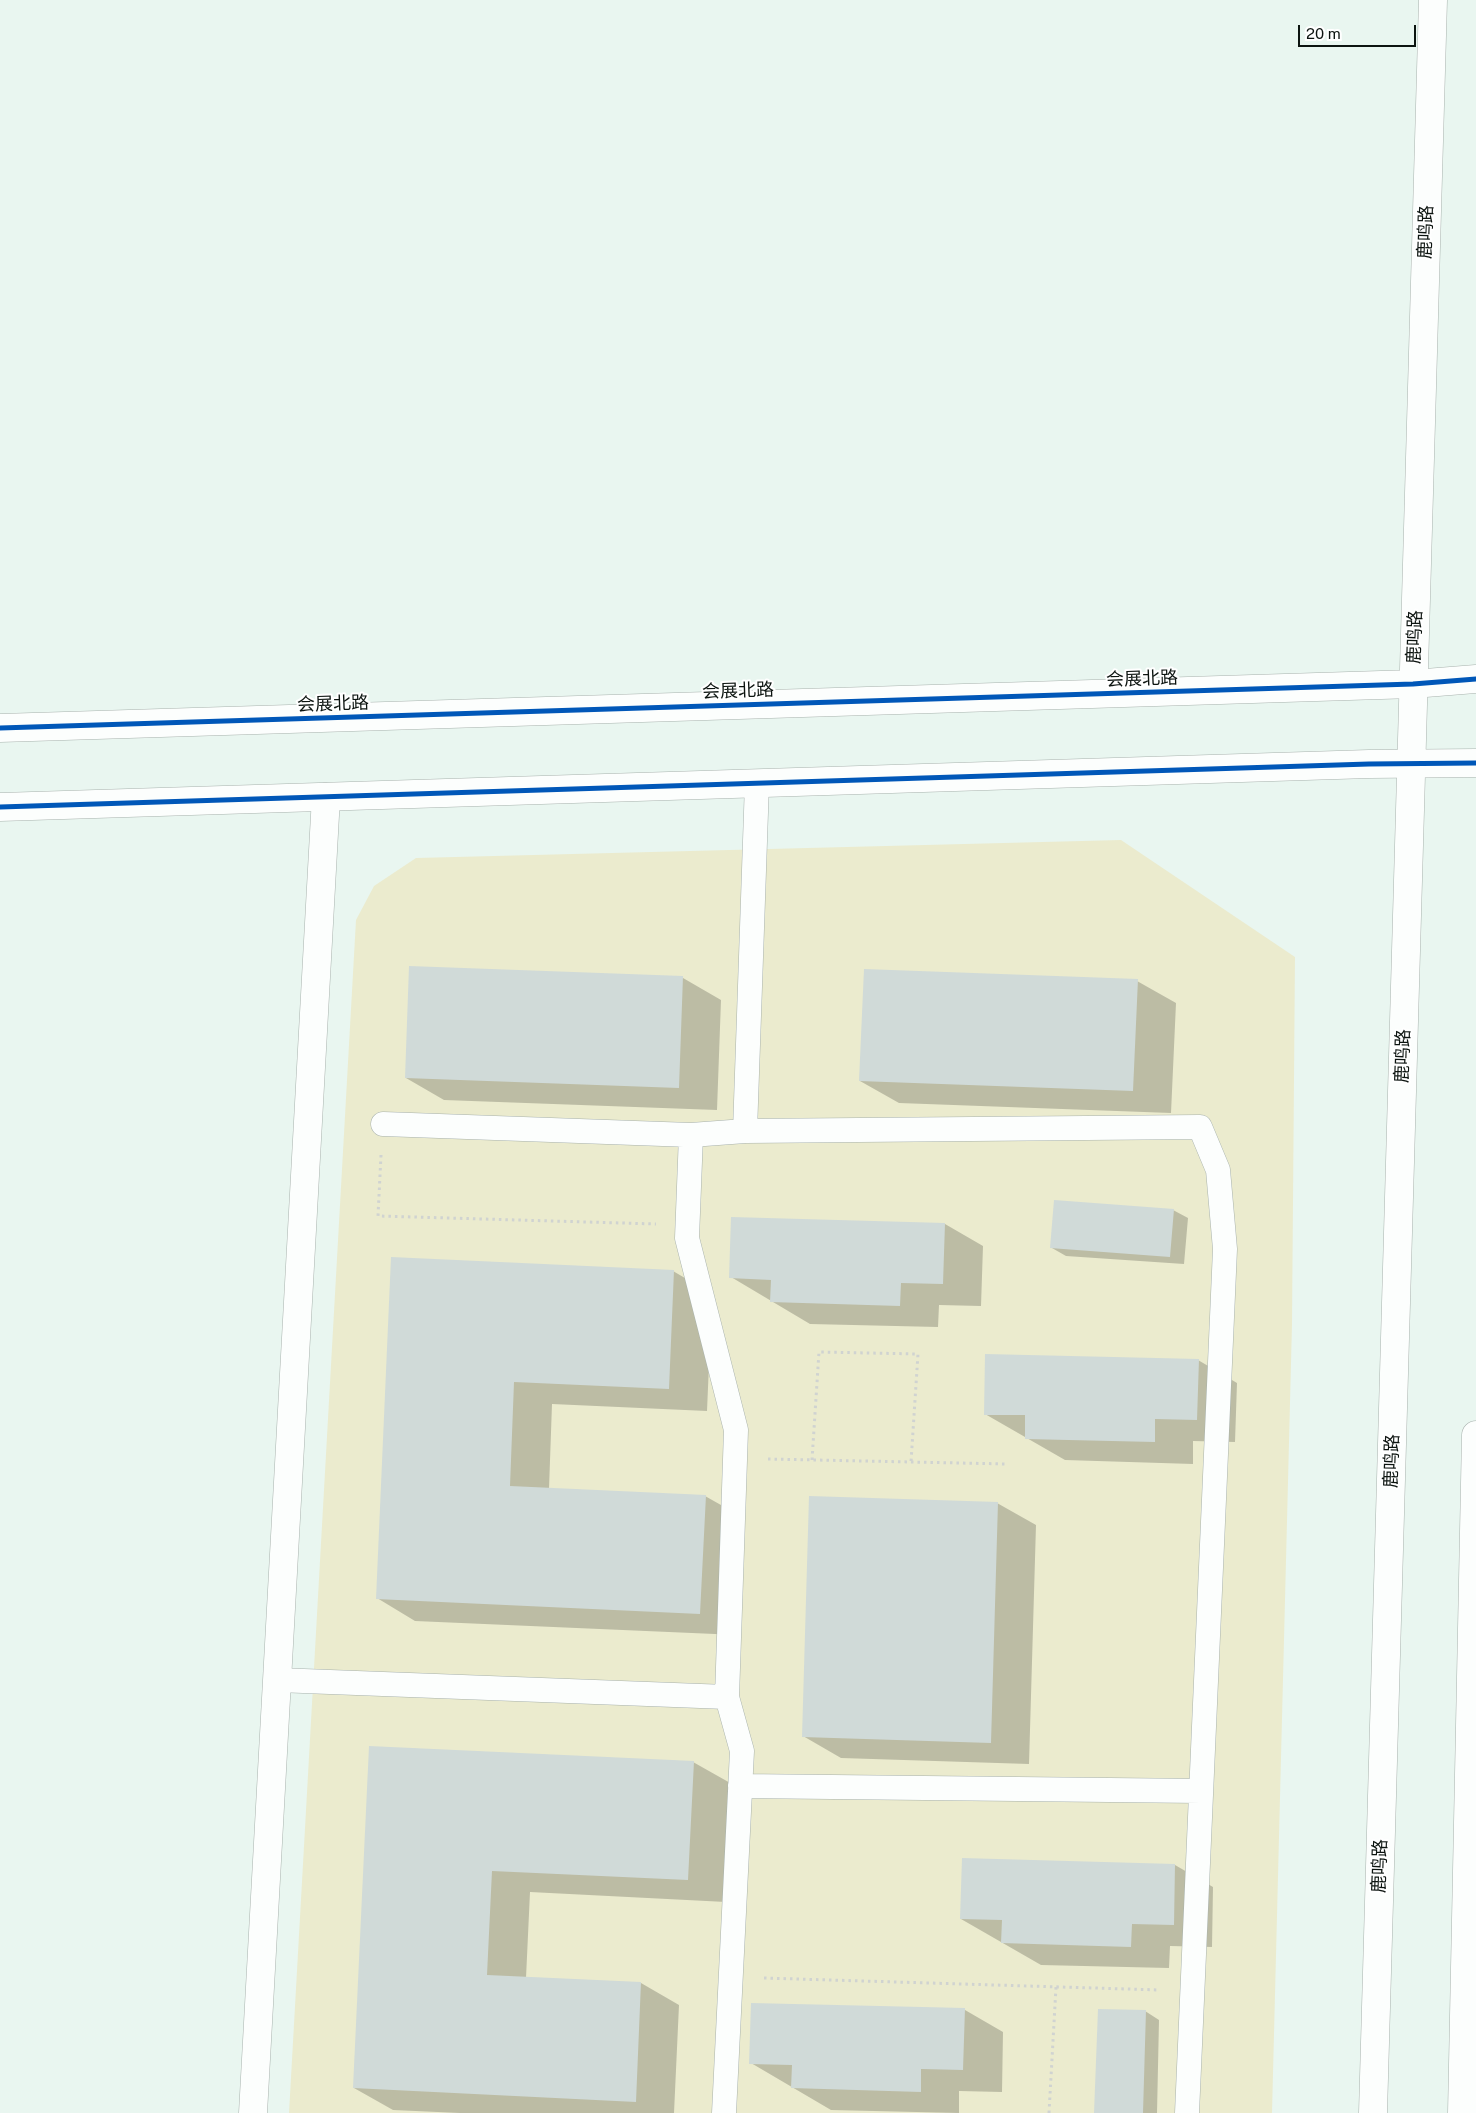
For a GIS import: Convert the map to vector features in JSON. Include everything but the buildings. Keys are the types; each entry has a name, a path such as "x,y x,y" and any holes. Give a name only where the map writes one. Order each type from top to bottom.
{"main road":[{"name":"鹿鸣路","path":"1374,2113 1433,0"},
{"name":"会展北路","path":"0,728 1413,684 1476,679"},
{"path":"0,807 1411,763 1476,763"},
{"path":"253,2113 326,797"},
{"path":"1462,2113 1471,1856 1476,1435"}],"lane":[{"path":"744,1131 757,783"},
{"path":"383,1124 692,1135 744,1131 1200,1128 1218,1170 1225,1249 1187,2113"},
{"path":"692,1135 687,1238 736,1430 727,1698 742,1751 724,2113"},
{"path":"277,1680 727,1698"},
{"path":"740,1786 1201,1791"}],"path":[{"path":"383,1124 378,1216 687,1225"},
{"path":"812,1460 819,1352 829,1352 918,1354 911,1462"},
{"path":"735,1458 1007,1464"},
{"path":"731,1977 1192,1991"},
{"path":"1049,2113 1056,1987"}],"green space":[{"path":"1121,840 1295,957 1292,1324 1272,2113 289,2113 356,920 374,886 416,858"}],"cycle path":[{"path":"0,728 1413,684 1476,679"},
{"path":"0,807 1369,764 1476,763"}]}
